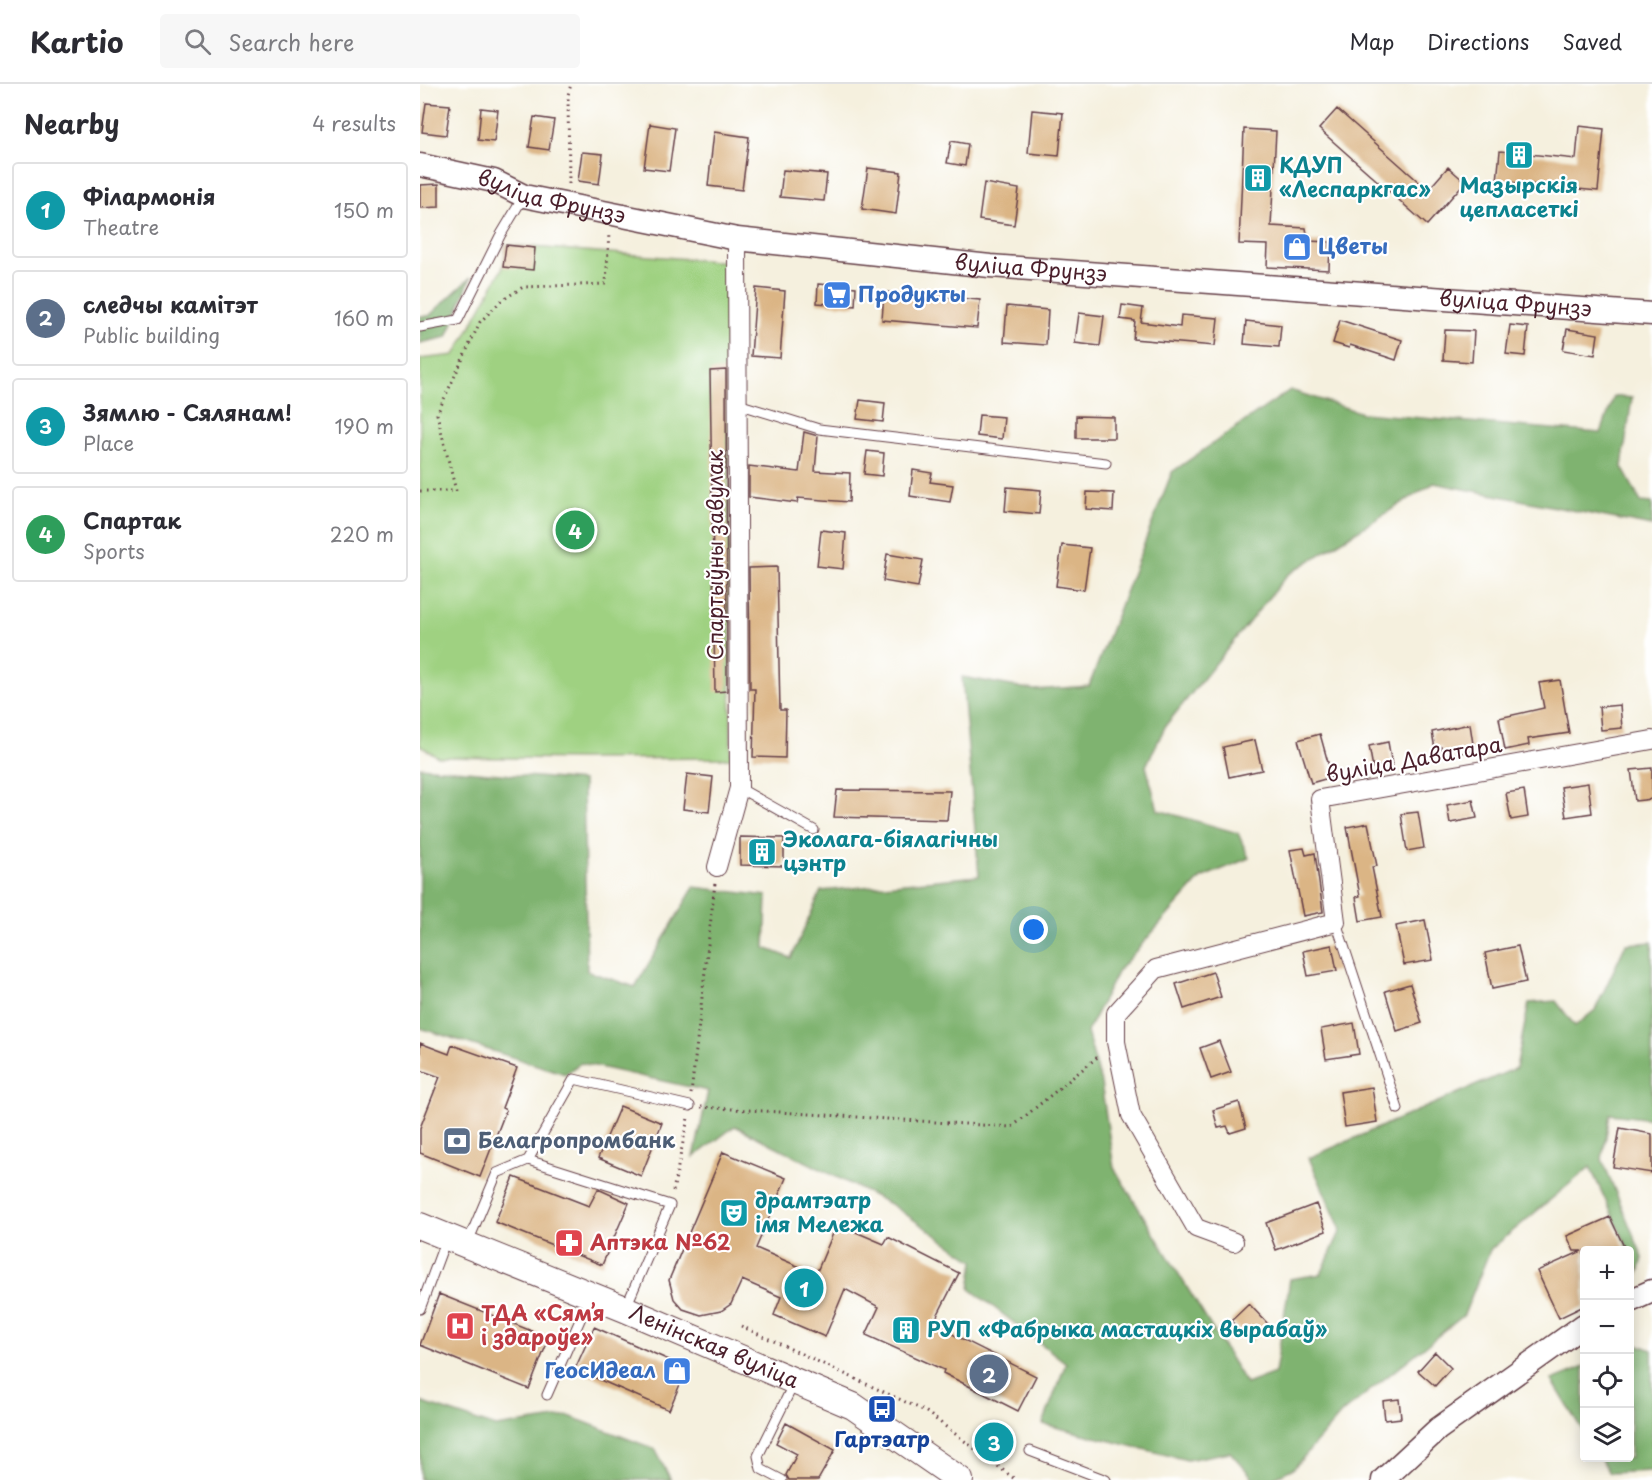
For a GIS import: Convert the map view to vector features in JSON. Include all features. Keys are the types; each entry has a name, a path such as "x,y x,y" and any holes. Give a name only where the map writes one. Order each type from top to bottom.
{"main road":[{"name":"Ленінская вуліца","path":"420,1226 626,1309 853,1406 960,1480"}],"street":[{"name":"вуліца Фрунзэ","path":"420,165 494,181 524,196 737,239 990,266 1652,314"},
{"name":"Спартыўны завулак","path":"717,867 739,788 737,239"},
{"name":"вуліца Даватара","path":"1336,922 1320,799 1652,740"},
{"path":"1234,1242 1196,1228 1131,1115 1116,1042 1116,1013 1156,969 1336,922"},
{"path":"1631,1300 1652,1291"},
{"path":"1383,1480 1438,1429 1580,1328"}],"lane":[{"path":"420,327 458,320 500,236 524,196"},
{"path":"738,404 819,429 1106,464"},
{"path":"739,788 814,830"},
{"path":"1336,922 1398,1109"},
{"path":"420,1309 497,1173 528,1160 574,1079 690,1106"},
{"path":"528,1160 670,1205 626,1309"},
{"path":"547,1395 591,1295"},
{"path":"782,1480 761,1469 758,1456 795,1381"},
{"path":"1030,1451 1106,1480"}],"path":[{"path":"569,205 568,95 571,84"},
{"path":"420,491 456,491 437,414 480,322 501,301 524,287 606,284 611,213"},
{"path":"670,1205 690,1106 717,867"},
{"path":"690,1106 1012,1127 1116,1042"},
{"path":"741,1326 925,1411 1016,1480"}],"green space":[{"path":"506,245 728,262 731,758 438,757 420,745 420,359 455,355 503,267"},
{"path":"471,277 447,337 420,343 420,316 429,316"},
{"path":"1290,390 1362,413 1601,433 1614,396 1632,398 1622,467 1641,502 1652,503 1652,526 1434,483 1287,575 1166,725 1146,766 1158,810 1238,833 1249,858 1201,878 1118,971 1087,1032 1101,1083 1114,1168 1246,1384 1275,1373 1290,1279 1321,1274 1341,1230 1309,1158 1516,1068 1529,1003 1556,1001 1575,1026 1595,1010 1626,944 1652,942 1652,1119 1610,1114 1602,1159 1643,1258 1639,1272 1634,1261 1634,1246 1627,1246 1590,1167 1490,1250 1464,1315 1342,1413 1294,1468 1269,1480 1255,1480 1230,1452 1187,1460 1043,1424 1066,1363 970,1289 974,1261 892,1205 735,1126 694,1157 708,1091 581,1063 565,1074 420,1028 420,767 583,781 587,971 635,987 694,887 767,896 765,948 791,958 821,891 979,876 962,677 1034,690 1089,686 1172,472"},
{"path":"1637,1344 1652,1350 1652,1471 1609,1473 1602,1462 1634,1462 1634,1346"},
{"path":"1580,1369 1580,1426 1552,1380"},
{"path":"420,1402 496,1427 569,1416 655,1449 671,1480 420,1480"}],"building":[{"path":"426,103 450,105 446,135 422,132"},
{"path":"481,108 498,110 494,142 478,140"},
{"path":"1337,109 1428,190 1448,167 1465,182 1427,225 1319,129"},
{"path":"1032,110 1063,113 1059,156 1028,153"},
{"path":"534,117 554,120 549,150 529,147"},
{"path":"650,124 675,128 669,171 644,168"},
{"name":"Мазырскія цепласеткі","path":"1579,126 1604,129 1598,191 1497,181 1500,151 1576,159"},
{"name":"КДУП «Леспаркгас»","path":"1244,129 1276,131 1271,226 1306,228 1308,241 1330,242 1329,270 1267,267 1268,245 1239,244"},
{"path":"714,132 749,137 742,190 708,186"},
{"path":"951,141 968,144 965,166 947,163"},
{"path":"582,152 603,154 599,184 578,181"},
{"path":"868,168 901,172 896,214 862,209"},
{"path":"783,170 827,174 824,201 780,197"},
{"path":"984,183 1019,189 1014,225 979,220"},
{"path":"439,184 439,207 420,208 420,185"},
{"path":"506,245 535,248 533,270 503,267"},
{"name":"Продукты","path":"818,284 856,287 855,306 817,303"},
{"path":"756,288 785,291 780,358 751,356"},
{"path":"884,292 980,300 977,328 882,320"},
{"path":"1122,305 1143,308 1141,322 1180,327 1181,315 1218,318 1215,346 1133,339 1135,321 1120,319"},
{"path":"1007,306 1048,310 1046,345 1004,342"},
{"path":"1079,313 1104,316 1100,346 1075,343"},
{"path":"1340,320 1402,340 1396,360 1350,345 1349,348 1333,343"},
{"path":"1246,321 1281,325 1279,347 1244,344"},
{"path":"1510,325 1528,327 1525,356 1506,354"},
{"path":"1567,329 1598,334 1595,355 1563,350"},
{"path":"1445,330 1474,331 1472,362 1443,360"},
{"path":"726,370 727,691 715,692 710,371"},
{"path":"860,400 885,403 883,422 857,419"},
{"path":"979,415 1004,417 1002,439 977,436"},
{"path":"1076,416 1114,417 1114,438 1076,438"},
{"path":"804,432 818,436 815,471 850,473 849,502 798,498 797,503 749,497 749,466 799,472"},
{"path":"867,451 884,453 882,476 864,474"},
{"path":"913,470 932,473 930,482 953,485 950,502 910,496"},
{"path":"1007,487 1041,490 1039,514 1005,511"},
{"path":"1087,492 1114,493 1113,511 1086,509"},
{"path":"821,530 846,533 843,569 817,566"},
{"path":"1062,545 1090,548 1084,590 1056,586"},
{"path":"887,554 923,560 918,587 883,581"},
{"path":"777,567 780,710 786,710 785,758 753,757 755,689 750,689 749,568"},
{"path":"1560,680 1569,733 1528,739 1529,745 1505,750 1499,718 1544,708 1539,683"},
{"path":"1620,705 1622,728 1601,730 1599,707"},
{"path":"1470,724 1474,751 1443,756 1441,747 1435,749 1432,732"},
{"path":"1320,734 1332,777 1311,783 1298,740"},
{"path":"1255,740 1262,770 1229,777 1223,747"},
{"path":"1388,742 1392,765 1373,768 1369,746"},
{"path":"1652,768 1652,799 1635,801 1631,770"},
{"path":"687,774 713,777 709,812 683,809"},
{"path":"1588,783 1592,813 1566,817 1561,787"},
{"path":"837,790 950,791 947,820 834,817"},
{"path":"1524,790 1528,817 1511,820 1506,793"},
{"path":"1473,800 1477,818 1450,823 1447,805"},
{"path":"1418,812 1424,848 1407,851 1401,814"},
{"path":"1368,823 1377,866 1372,867 1382,917 1360,921 1356,897 1360,896 1347,827"},
{"name":"Эколага-біялагічны цэнтр","path":"740,837 784,838 784,866 740,865"},
{"path":"1304,848 1306,855 1315,853 1323,912 1303,916 1290,850"},
{"path":"1425,920 1433,960 1404,965 1396,926"},
{"path":"1332,945 1337,971 1308,976 1303,951"},
{"path":"1518,946 1526,982 1492,989 1485,953"},
{"path":"1213,972 1221,997 1184,1009 1176,984"},
{"path":"1410,984 1422,1023 1397,1031 1385,991"},
{"path":"1354,1023 1359,1054 1326,1059 1321,1029"},
{"path":"1219,1041 1231,1072 1211,1079 1200,1048"},
{"path":"420,1043 449,1054 452,1045 517,1068 502,1108 506,1110 480,1177 420,1153 420,1128 440,1077 420,1070"},
{"path":"1372,1087 1377,1122 1345,1127 1340,1092"},
{"path":"1239,1102 1246,1128 1230,1133 1227,1126 1218,1128 1213,1110"},
{"path":"620,1106 662,1123 641,1176 598,1158"},
{"path":"1620,1128 1652,1134 1652,1173 1613,1167"},
{"path":"723,1152 786,1178 756,1248 816,1274 837,1224 884,1244 888,1237 959,1273 935,1320 946,1325 944,1330 1036,1376 1018,1411 943,1373 944,1370 866,1335 879,1307 845,1289 825,1337 774,1315 781,1297 742,1280 731,1304 721,1311 701,1315 683,1309 674,1299 669,1280"},
{"path":"514,1177 589,1206 598,1189 629,1203 602,1265 495,1222"},
{"path":"1316,1204 1326,1231 1276,1250 1266,1223"},
{"path":"1610,1217 1624,1246 1580,1246 1580,1251 1574,1251 1567,1236"},
{"path":"1580,1252 1580,1308 1559,1318 1537,1271"},
{"path":"439,1294 549,1338 529,1389 420,1345"},
{"path":"1249,1304 1269,1325 1251,1342 1231,1321"},
{"path":"594,1327 687,1368 669,1410 575,1369"},
{"path":"1435,1352 1451,1368 1435,1386 1418,1371"},
{"path":"1399,1399 1401,1418 1385,1420 1383,1401"},
{"path":"786,1423 835,1450 818,1480 789,1480 786,1475 797,1454 776,1443"}],"place":[{"name":"Мазырскія цепласеткі","path":"1519,155"},
{"name":"КДУП «Леспаркгас»","path":"1258,178"},
{"name":"Цветы","path":"1297,247"},
{"name":"Продукты","path":"837,295"},
{"name":"Спартак","path":"575,530"},
{"name":"Эколага-біялагічны цэнтр","path":"762,852"},
{"name":"Белагропромбанк","path":"457,1141"},
{"name":"драмтэатр імя Мележа","path":"734,1213"},
{"name":"Аптэка №62","path":"569,1243"},
{"name":"Філармонія","path":"804,1288"},
{"name":"ТДА «Сямʼя і здароўе»","path":"460,1326"},
{"name":"РУП «Фабрыка мастацкіх вырабаў»","path":"906,1330"},
{"name":"ГеосИдеал","path":"677,1371"},
{"name":"следчы камітэт","path":"989,1374"},
{"name":"Гартэатр","path":"882,1409"},
{"name":"Зямлю - Сялянам!","path":"994,1442"}]}
